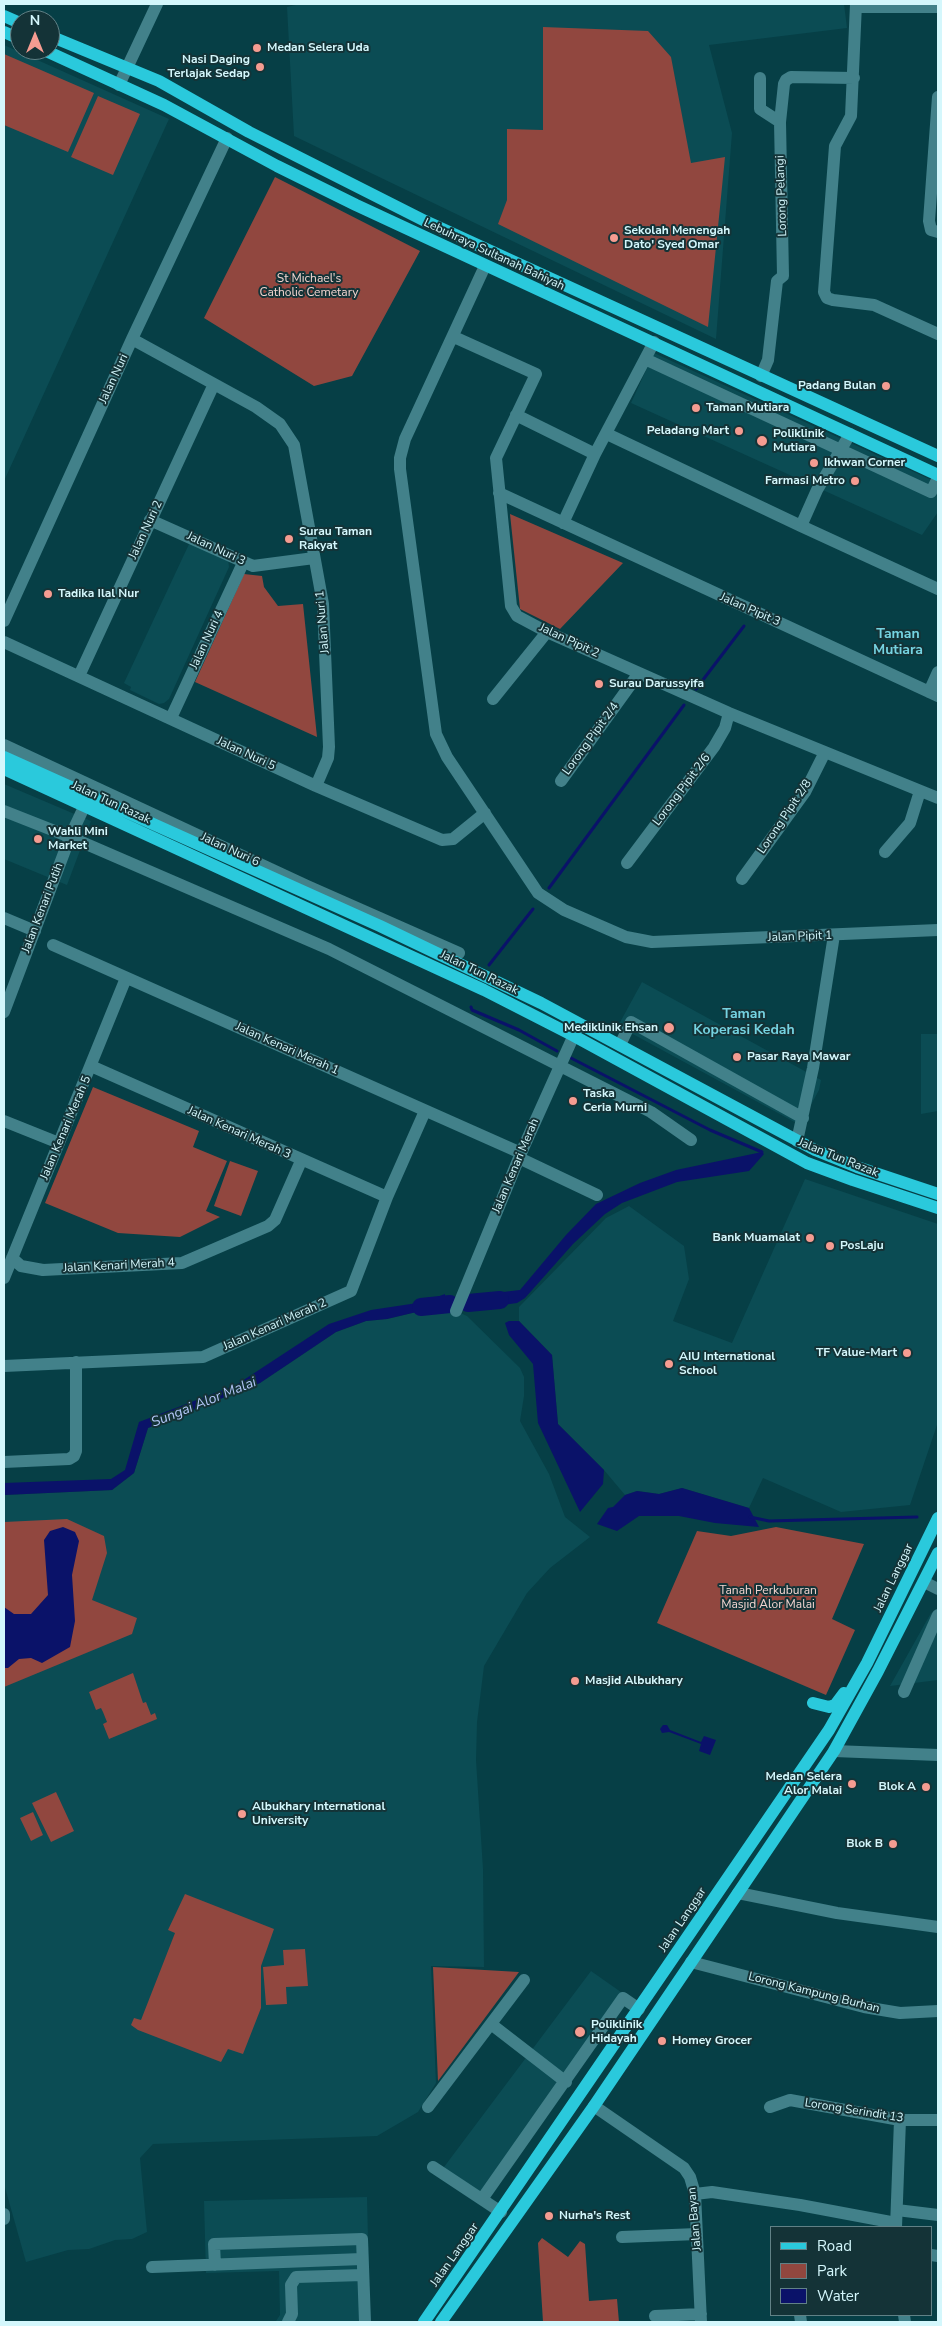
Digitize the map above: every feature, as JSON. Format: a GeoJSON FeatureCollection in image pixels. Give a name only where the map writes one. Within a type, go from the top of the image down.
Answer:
{"type":"FeatureCollection","features":[{"type":"Feature","properties":{"kind":"main road","name":"Lebuhraya Sultanah Bahiyah"},"geometry":{"type":"LineString","coordinates":[[60,40],[159,81],[266,141],[416,218],[938,456]]}},
{"type":"Feature","properties":{"kind":"main road","name":"Lebuhraya Sultanah Bahiyah"},"geometry":{"type":"LineString","coordinates":[[60,57],[227,138],[286,171],[485,266],[654,342],[938,476]]}},
{"type":"Feature","properties":{"kind":"main road","name":"Jalan Tun Razak"},"geometry":{"type":"LineString","coordinates":[[4,757],[443,952],[580,1023],[797,1141],[858,1167],[938,1194]]}},
{"type":"Feature","properties":{"kind":"main road","name":"Jalan Tun Razak"},"geometry":{"type":"LineString","coordinates":[[4,769],[381,941],[574,1036],[807,1163],[938,1208]]}},
{"type":"Feature","properties":{"kind":"main road","name":"Jalan Langgar"},"geometry":{"type":"LineString","coordinates":[[424,2322],[829,1730],[867,1663],[938,1518]]}},
{"type":"Feature","properties":{"kind":"main road"},"geometry":{"type":"LineString","coordinates":[[441,2322],[594,2106],[834,1751],[938,1553]]}},
{"type":"Feature","properties":{"kind":"main road"},"geometry":{"type":"LineString","coordinates":[[813,1703],[823,1707],[835,1705],[867,1663]]}},
{"type":"Feature","properties":{"kind":"street"},"geometry":{"type":"LineString","coordinates":[[119,85],[157,4]]}},
{"type":"Feature","properties":{"kind":"street"},"geometry":{"type":"LineString","coordinates":[[938,8],[856,6],[851,116],[835,146],[824,292],[827,298],[874,306],[938,334]]}},
{"type":"Feature","properties":{"kind":"street","name":"Lorong Pelangi"},"geometry":{"type":"LineString","coordinates":[[761,376],[768,360],[776,281],[783,276],[780,122],[786,80],[791,77],[854,78]]}},
{"type":"Feature","properties":{"kind":"street"},"geometry":{"type":"LineString","coordinates":[[760,78],[760,109],[780,122]]}},
{"type":"Feature","properties":{"kind":"street"},"geometry":{"type":"LineString","coordinates":[[938,97],[928,221],[932,230],[938,232]]}},
{"type":"Feature","properties":{"kind":"street","name":"Jalan Nuri"},"geometry":{"type":"LineString","coordinates":[[4,621],[132,339],[227,138]]}},
{"type":"Feature","properties":{"kind":"street","name":"Jalan Pipit 1"},"geometry":{"type":"LineString","coordinates":[[485,266],[454,337],[405,439],[400,458],[400,469],[436,734],[447,757],[538,893],[564,910],[626,937],[638,940],[662,942],[938,930]]}},
{"type":"Feature","properties":{"kind":"street","name":"Jalan Pipit 2"},"geometry":{"type":"LineString","coordinates":[[454,337],[536,374],[496,458],[511,606],[518,616],[547,632],[729,713],[938,798]]}},
{"type":"Feature","properties":{"kind":"street","name":"Jalan Nuri 1"},"geometry":{"type":"LineString","coordinates":[[132,339],[256,407],[280,424],[289,434],[298,457],[314,558],[324,604],[329,747],[328,758],[316,786]]}},
{"type":"Feature","properties":{"kind":"street"},"geometry":{"type":"LineString","coordinates":[[563,522],[595,454],[654,342]]}},
{"type":"Feature","properties":{"kind":"street"},"geometry":{"type":"LineString","coordinates":[[645,359],[932,492],[938,476]]}},
{"type":"Feature","properties":{"kind":"street","name":"Jalan Nuri 2"},"geometry":{"type":"LineString","coordinates":[[79,676],[214,384]]}},
{"type":"Feature","properties":{"kind":"street"},"geometry":{"type":"LineString","coordinates":[[516,415],[595,454]]}},
{"type":"Feature","properties":{"kind":"street"},"geometry":{"type":"LineString","coordinates":[[607,434],[938,589]]}},
{"type":"Feature","properties":{"kind":"street"},"geometry":{"type":"LineString","coordinates":[[801,526],[817,490],[850,434]]}},
{"type":"Feature","properties":{"kind":"street","name":"Jalan Pipit 3"},"geometry":{"type":"LineString","coordinates":[[499,493],[934,694]]}},
{"type":"Feature","properties":{"kind":"street","name":"Jalan Nuri 3"},"geometry":{"type":"LineString","coordinates":[[150,520],[243,563],[262,566],[314,558]]}},
{"type":"Feature","properties":{"kind":"street","name":"Jalan Nuri 4"},"geometry":{"type":"LineString","coordinates":[[171,718],[243,563]]}},
{"type":"Feature","properties":{"kind":"street"},"geometry":{"type":"LineString","coordinates":[[493,700],[547,632]]}},
{"type":"Feature","properties":{"kind":"street","name":"Jalan Nuri 5"},"geometry":{"type":"LineString","coordinates":[[4,642],[316,786],[442,840],[454,839],[485,813]]}},
{"type":"Feature","properties":{"kind":"street"},"geometry":{"type":"LineString","coordinates":[[934,694],[938,672]]}},
{"type":"Feature","properties":{"kind":"street","name":"Lorong Pipit 2/4"},"geometry":{"type":"LineString","coordinates":[[561,781],[638,673]]}},
{"type":"Feature","properties":{"kind":"street","name":"Lorong Pipit 2/6"},"geometry":{"type":"LineString","coordinates":[[627,863],[714,747],[725,728],[729,713]]}},
{"type":"Feature","properties":{"kind":"street","name":"Jalan Nuri 6"},"geometry":{"type":"LineString","coordinates":[[4,745],[307,886],[443,952],[459,952]]}},
{"type":"Feature","properties":{"kind":"street","name":"Lorong Pipit 2/8"},"geometry":{"type":"LineString","coordinates":[[742,879],[805,792],[825,752]]}},
{"type":"Feature","properties":{"kind":"street"},"geometry":{"type":"LineString","coordinates":[[885,852],[910,823],[920,791]]}},
{"type":"Feature","properties":{"kind":"street","name":"Jalan Kenari Putih"},"geometry":{"type":"LineString","coordinates":[[4,1012],[70,836],[85,805]]}},
{"type":"Feature","properties":{"kind":"street"},"geometry":{"type":"LineString","coordinates":[[4,811],[70,836],[329,949],[651,1112],[691,1140]]}},
{"type":"Feature","properties":{"kind":"street"},"geometry":{"type":"LineString","coordinates":[[4,918],[35,931]]}},
{"type":"Feature","properties":{"kind":"street"},"geometry":{"type":"LineString","coordinates":[[797,1141],[803,1118],[834,935]]}},
{"type":"Feature","properties":{"kind":"street","name":"Jalan Kenari Merah 1"},"geometry":{"type":"LineString","coordinates":[[53,945],[425,1110],[597,1195]]}},
{"type":"Feature","properties":{"kind":"street","name":"Jalan Kenari Merah 5"},"geometry":{"type":"LineString","coordinates":[[4,1278],[92,1066],[126,978]]}},
{"type":"Feature","properties":{"kind":"street"},"geometry":{"type":"LineString","coordinates":[[620,1045],[631,1022],[803,1118]]}},
{"type":"Feature","properties":{"kind":"street","name":"Jalan Kenari Merah"},"geometry":{"type":"LineString","coordinates":[[456,1311],[520,1156],[580,1023]]}},
{"type":"Feature","properties":{"kind":"street","name":"Jalan Kenari Merah 3"},"geometry":{"type":"LineString","coordinates":[[92,1066],[302,1161],[387,1197]]}},
{"type":"Feature","properties":{"kind":"street","name":"Jalan Kenari Merah 2"},"geometry":{"type":"LineString","coordinates":[[4,1366],[203,1357],[351,1291],[387,1197],[425,1110]]}},
{"type":"Feature","properties":{"kind":"street"},"geometry":{"type":"LineString","coordinates":[[4,1121],[59,1143]]}},
{"type":"Feature","properties":{"kind":"street","name":"Jalan Kenari Merah 4"},"geometry":{"type":"LineString","coordinates":[[12,1258],[21,1266],[43,1270],[182,1263],[268,1226],[275,1220],[302,1161]]}},
{"type":"Feature","properties":{"kind":"street"},"geometry":{"type":"LineString","coordinates":[[4,1462],[69,1459],[74,1456],[76,1451],[76,1362]]}},
{"type":"Feature","properties":{"kind":"street"},"geometry":{"type":"LineString","coordinates":[[924,1582],[938,1589]]}},
{"type":"Feature","properties":{"kind":"street"},"geometry":{"type":"LineString","coordinates":[[904,1692],[938,1616]]}},
{"type":"Feature","properties":{"kind":"street"},"geometry":{"type":"LineString","coordinates":[[834,1751],[938,1755]]}},
{"type":"Feature","properties":{"kind":"street"},"geometry":{"type":"LineString","coordinates":[[738,1893],[838,1913],[938,1927]]}},
{"type":"Feature","properties":{"kind":"street","name":"Lorong Kampung Burhan"},"geometry":{"type":"LineString","coordinates":[[691,1962],[864,2007],[900,2013],[938,2011]]}},
{"type":"Feature","properties":{"kind":"street"},"geometry":{"type":"LineString","coordinates":[[428,2107],[524,1980]]}},
{"type":"Feature","properties":{"kind":"street"},"geometry":{"type":"LineString","coordinates":[[482,2199],[566,2082],[623,1998],[639,2009]]}},
{"type":"Feature","properties":{"kind":"street"},"geometry":{"type":"LineString","coordinates":[[490,2024],[566,2082]]}},
{"type":"Feature","properties":{"kind":"street","name":"Lorong Serindit 13"},"geometry":{"type":"LineString","coordinates":[[770,2107],[790,2100],[900,2120],[938,2120]]}},
{"type":"Feature","properties":{"kind":"street","name":"Jalan Bayan"},"geometry":{"type":"LineString","coordinates":[[594,2106],[684,2168],[690,2177],[694,2194],[701,2318]]}},
{"type":"Feature","properties":{"kind":"street"},"geometry":{"type":"LineString","coordinates":[[694,2194],[722,2193],[896,2225],[900,2120]]}},
{"type":"Feature","properties":{"kind":"street"},"geometry":{"type":"LineString","coordinates":[[433,2167],[501,2212]]}},
{"type":"Feature","properties":{"kind":"street"},"geometry":{"type":"LineString","coordinates":[[897,2210],[938,2215]]}},
{"type":"Feature","properties":{"kind":"street"},"geometry":{"type":"LineString","coordinates":[[4,2214],[4,2219]]}},
{"type":"Feature","properties":{"kind":"street"},"geometry":{"type":"LineString","coordinates":[[622,2237],[697,2234]]}},
{"type":"Feature","properties":{"kind":"street"},"geometry":{"type":"LineString","coordinates":[[215,2265],[214,2244],[362,2239],[365,2322]]}},
{"type":"Feature","properties":{"kind":"street"},"geometry":{"type":"LineString","coordinates":[[152,2267],[362,2259]]}},
{"type":"Feature","properties":{"kind":"street"},"geometry":{"type":"LineString","coordinates":[[288,2322],[292,2314],[291,2285],[296,2278],[363,2275]]}},
{"type":"Feature","properties":{"kind":"street"},"geometry":{"type":"LineString","coordinates":[[655,2316],[701,2318]]}},
{"type":"Feature","properties":{"kind":"shaded area","name":"Sekolah Menengah Dato' Syed Omar"},"geometry":{"type":"Polygon","coordinates":[[[300,4],[844,4],[847,28],[709,45],[732,133],[716,339],[294,136],[287,7],[300,4]]]}},
{"type":"Feature","properties":{"kind":"shaded area"},"geometry":{"type":"Polygon","coordinates":[[[4,45],[10,48],[10,60],[37,60],[169,119],[4,481],[4,45]]]}},
{"type":"Feature","properties":{"kind":"shaded area"},"geometry":{"type":"Polygon","coordinates":[[[654,353],[938,483],[938,512],[922,535],[631,403],[654,353]]]}},
{"type":"Feature","properties":{"kind":"shaded area"},"geometry":{"type":"Polygon","coordinates":[[[190,542],[228,559],[229,567],[169,699],[159,704],[130,690],[131,687],[124,683],[190,542]]]}},
{"type":"Feature","properties":{"kind":"shaded area"},"geometry":{"type":"Polygon","coordinates":[[[4,784],[91,821],[67,885],[4,859],[4,784]]]}},
{"type":"Feature","properties":{"kind":"shaded area","name":"Taman Koperasi Kedah"},"geometry":{"type":"Polygon","coordinates":[[[642,982],[821,1080],[819,1090],[800,1125],[618,1026],[642,982]]]}},
{"type":"Feature","properties":{"kind":"shaded area"},"geometry":{"type":"Polygon","coordinates":[[[921,1034],[938,1034],[938,1111],[921,1114],[921,1034]]]}},
{"type":"Feature","properties":{"kind":"shaded area"},"geometry":{"type":"Polygon","coordinates":[[[805,1179],[938,1224],[938,1422],[910,1505],[841,1512],[763,1478],[749,1508],[682,1488],[659,1494],[637,1491],[625,1495],[604,1470],[558,1424],[552,1355],[519,1321],[519,1307],[606,1218],[629,1206],[684,1246],[689,1279],[673,1321],[732,1343],[805,1179]]]}},
{"type":"Feature","properties":{"kind":"shaded area","name":"Albukhary International University"},"geometry":{"type":"Polygon","coordinates":[[[429,1309],[456,1311],[467,1316],[520,1368],[524,1377],[524,1396],[520,1421],[549,1474],[565,1517],[590,1537],[550,1568],[527,1593],[484,1666],[477,1722],[476,1760],[483,1869],[484,1967],[431,1966],[436,2083],[418,2112],[377,2136],[153,2144],[140,2158],[147,2232],[132,2239],[115,2240],[89,2249],[68,2250],[26,2262],[4,2184],[4,1495],[112,1490],[134,1473],[148,1428],[260,1383],[336,1332],[366,1321],[387,1319],[429,1309]]]}},
{"type":"Feature","properties":{"kind":"shaded area"},"geometry":{"type":"Polygon","coordinates":[[[938,1612],[938,1680],[890,1686],[931,1613],[938,1612]]]}},
{"type":"Feature","properties":{"kind":"shaded area"},"geometry":{"type":"Polygon","coordinates":[[[591,1971],[628,1997],[480,2204],[438,2175],[591,1971]]]}},
{"type":"Feature","properties":{"kind":"shaded area"},"geometry":{"type":"Polygon","coordinates":[[[367,2197],[370,2322],[276,2321],[280,2315],[279,2271],[206,2273],[204,2201],[367,2197]]]}},
{"type":"Feature","properties":{"kind":"green space"},"geometry":{"type":"Polygon","coordinates":[[[543,27],[648,31],[671,57],[691,163],[725,157],[708,327],[498,224],[507,200],[507,129],[543,130],[543,27]]]}},
{"type":"Feature","properties":{"kind":"green space"},"geometry":{"type":"Polygon","coordinates":[[[4,54],[10,57],[10,60],[18,60],[94,93],[68,152],[4,125],[4,54]]]}},
{"type":"Feature","properties":{"kind":"green space"},"geometry":{"type":"Polygon","coordinates":[[[98,96],[140,114],[113,175],[71,157],[98,96]]]}},
{"type":"Feature","properties":{"kind":"green space","name":"St Michael's Catholic Cemetary"},"geometry":{"type":"Polygon","coordinates":[[[275,177],[420,251],[352,376],[314,386],[204,318],[275,177]]]}},
{"type":"Feature","properties":{"kind":"green space"},"geometry":{"type":"Polygon","coordinates":[[[510,514],[623,563],[560,629],[520,609],[510,514]]]}},
{"type":"Feature","properties":{"kind":"green space"},"geometry":{"type":"Polygon","coordinates":[[[244,574],[262,576],[264,587],[278,606],[303,604],[317,737],[195,682],[244,574]]]}},
{"type":"Feature","properties":{"kind":"green space"},"geometry":{"type":"Polygon","coordinates":[[[93,1087],[199,1131],[193,1147],[227,1161],[206,1211],[220,1217],[180,1237],[118,1233],[45,1203],[93,1087]]]}},
{"type":"Feature","properties":{"kind":"green space"},"geometry":{"type":"Polygon","coordinates":[[[230,1161],[258,1171],[241,1216],[214,1206],[230,1161]]]}},
{"type":"Feature","properties":{"kind":"green space"},"geometry":{"type":"Polygon","coordinates":[[[67,1519],[104,1536],[107,1553],[92,1600],[137,1618],[132,1634],[4,1687],[4,1522],[67,1519]]]}},
{"type":"Feature","properties":{"kind":"green space","name":"Tanah Perkuburan Masjid Alor Malai"},"geometry":{"type":"Polygon","coordinates":[[[776,1527],[864,1544],[832,1619],[855,1630],[826,1695],[657,1623],[697,1531],[731,1536],[776,1527]]]}},
{"type":"Feature","properties":{"kind":"green space"},"geometry":{"type":"Polygon","coordinates":[[[133,1673],[143,1703],[146,1702],[151,1715],[155,1713],[157,1719],[109,1739],[103,1724],[107,1722],[103,1712],[101,1708],[96,1710],[89,1692],[133,1673]]]}},
{"type":"Feature","properties":{"kind":"green space"},"geometry":{"type":"Polygon","coordinates":[[[56,1792],[74,1831],[51,1842],[32,1803],[56,1792]]]}},
{"type":"Feature","properties":{"kind":"green space"},"geometry":{"type":"Polygon","coordinates":[[[33,1812],[43,1835],[31,1841],[20,1818],[33,1812]]]}},
{"type":"Feature","properties":{"kind":"green space"},"geometry":{"type":"Polygon","coordinates":[[[185,1894],[274,1929],[261,1966],[261,2008],[243,2054],[228,2049],[221,2062],[138,2030],[131,2025],[134,2018],[141,2020],[175,1933],[168,1930],[185,1894]]]}},
{"type":"Feature","properties":{"kind":"green space"},"geometry":{"type":"Polygon","coordinates":[[[305,1949],[308,1986],[286,1987],[287,2004],[266,2005],[263,1967],[284,1965],[283,1950],[305,1949]]]}},
{"type":"Feature","properties":{"kind":"green space"},"geometry":{"type":"Polygon","coordinates":[[[433,1967],[519,1972],[438,2081],[433,1967]]]}},
{"type":"Feature","properties":{"kind":"green space"},"geometry":{"type":"Polygon","coordinates":[[[542,2238],[568,2257],[580,2241],[585,2244],[589,2301],[617,2299],[619,2322],[543,2322],[538,2243],[542,2238]]]}},
{"type":"Feature","properties":{"kind":"water"},"geometry":{"type":"Polygon","coordinates":[[[762,1152],[764,1154],[749,1171],[677,1182],[622,1203],[605,1214],[573,1244],[525,1298],[517,1303],[475,1309],[477,1295],[520,1290],[566,1235],[596,1204],[640,1183],[676,1170],[762,1152]]]}},
{"type":"Feature","properties":{"kind":"water"},"geometry":{"type":"Polygon","coordinates":[[[445,1294],[445,1308],[429,1309],[387,1319],[366,1321],[336,1332],[260,1383],[148,1428],[134,1473],[112,1490],[4,1495],[4,1483],[111,1479],[125,1470],[139,1422],[236,1385],[329,1324],[371,1310],[424,1302],[445,1294]]]}},
{"type":"Feature","properties":{"kind":"water"},"geometry":{"type":"Polygon","coordinates":[[[519,1321],[552,1355],[558,1424],[604,1470],[603,1484],[580,1512],[538,1423],[533,1364],[509,1335],[505,1323],[519,1321]]]}},
{"type":"Feature","properties":{"kind":"water"},"geometry":{"type":"Polygon","coordinates":[[[682,1488],[749,1508],[759,1527],[715,1523],[679,1516],[639,1516],[617,1531],[597,1524],[608,1508],[613,1507],[625,1495],[637,1491],[659,1494],[682,1488]]]}},
{"type":"Feature","properties":{"kind":"water"},"geometry":{"type":"Polygon","coordinates":[[[63,1527],[75,1532],[79,1541],[72,1575],[75,1621],[70,1647],[42,1663],[31,1658],[19,1659],[8,1668],[4,1668],[4,1607],[14,1614],[31,1614],[48,1595],[44,1540],[50,1531],[63,1527]]]}},
{"type":"Feature","properties":{"kind":"water"},"geometry":{"type":"Polygon","coordinates":[[[663,1725],[667,1725],[670,1730],[701,1742],[704,1736],[716,1740],[710,1755],[699,1751],[701,1744],[669,1732],[662,1733],[660,1729],[663,1725]]]}},
{"type":"Feature","properties":{"kind":"waterway"},"geometry":{"type":"LineString","coordinates":[[696,689],[744,626]]}},
{"type":"Feature","properties":{"kind":"waterway"},"geometry":{"type":"LineString","coordinates":[[549,888],[684,705]]}},
{"type":"Feature","properties":{"kind":"waterway"},"geometry":{"type":"LineString","coordinates":[[489,965],[533,909]]}},
{"type":"Feature","properties":{"kind":"waterway"},"geometry":{"type":"LineString","coordinates":[[471,1007],[472,1010],[519,1030],[557,1051]]}},
{"type":"Feature","properties":{"kind":"waterway"},"geometry":{"type":"LineString","coordinates":[[571,1058],[710,1130],[762,1152]]}},
{"type":"Feature","properties":{"kind":"waterway","name":"Sungai Alor Malai"},"geometry":{"type":"LineString","coordinates":[[468,1303],[500,1300]]}},
{"type":"Feature","properties":{"kind":"waterway","name":"Sungai Alor Malai"},"geometry":{"type":"LineString","coordinates":[[421,1307],[450,1304]]}},
{"type":"Feature","properties":{"kind":"waterway"},"geometry":{"type":"LineString","coordinates":[[750,1517],[769,1521],[917,1517]]}},
{"type":"Feature","properties":{"kind":"place","name":"Medan Selera Uda"},"geometry":{"type":"Point","coordinates":[257,48]}},
{"type":"Feature","properties":{"kind":"place","name":"Nasi Daging Terlajak Sedap"},"geometry":{"type":"Point","coordinates":[260,67]}},
{"type":"Feature","properties":{"kind":"place","name":"Sekolah Menengah Dato' Syed Omar"},"geometry":{"type":"Point","coordinates":[614,238]}},
{"type":"Feature","properties":{"kind":"place","name":"Padang Bulan"},"geometry":{"type":"Point","coordinates":[886,386]}},
{"type":"Feature","properties":{"kind":"place","name":"Taman Mutiara"},"geometry":{"type":"Point","coordinates":[696,408]}},
{"type":"Feature","properties":{"kind":"place","name":"Peladang Mart"},"geometry":{"type":"Point","coordinates":[739,431]}},
{"type":"Feature","properties":{"kind":"place","name":"Poliklinik Mutiara"},"geometry":{"type":"Point","coordinates":[762,441]}},
{"type":"Feature","properties":{"kind":"place","name":"Ikhwan Corner"},"geometry":{"type":"Point","coordinates":[814,463]}},
{"type":"Feature","properties":{"kind":"place","name":"Farmasi Metro"},"geometry":{"type":"Point","coordinates":[855,481]}},
{"type":"Feature","properties":{"kind":"place","name":"Surau Taman Rakyat"},"geometry":{"type":"Point","coordinates":[289,539]}},
{"type":"Feature","properties":{"kind":"place","name":"Tadika Ilal Nur"},"geometry":{"type":"Point","coordinates":[48,594]}},
{"type":"Feature","properties":{"kind":"place","name":"Surau Darussyifa"},"geometry":{"type":"Point","coordinates":[599,684]}},
{"type":"Feature","properties":{"kind":"place","name":"Wahli Mini Market"},"geometry":{"type":"Point","coordinates":[38,839]}},
{"type":"Feature","properties":{"kind":"place","name":"Mediklinik Ehsan"},"geometry":{"type":"Point","coordinates":[669,1028]}},
{"type":"Feature","properties":{"kind":"place","name":"Pasar Raya Mawar"},"geometry":{"type":"Point","coordinates":[737,1057]}},
{"type":"Feature","properties":{"kind":"place","name":"Taska Ceria Murni"},"geometry":{"type":"Point","coordinates":[573,1101]}},
{"type":"Feature","properties":{"kind":"place","name":"Bank Muamalat"},"geometry":{"type":"Point","coordinates":[810,1238]}},
{"type":"Feature","properties":{"kind":"place","name":"PosLaju"},"geometry":{"type":"Point","coordinates":[830,1246]}},
{"type":"Feature","properties":{"kind":"place","name":"TF Value-Mart"},"geometry":{"type":"Point","coordinates":[907,1353]}},
{"type":"Feature","properties":{"kind":"place","name":"AIU International School"},"geometry":{"type":"Point","coordinates":[669,1364]}},
{"type":"Feature","properties":{"kind":"place","name":"Masjid Albukhary"},"geometry":{"type":"Point","coordinates":[575,1681]}},
{"type":"Feature","properties":{"kind":"place","name":"Medan Selera Alor Malai"},"geometry":{"type":"Point","coordinates":[852,1784]}},
{"type":"Feature","properties":{"kind":"place","name":"Blok A"},"geometry":{"type":"Point","coordinates":[926,1787]}},
{"type":"Feature","properties":{"kind":"place","name":"Albukhary International University"},"geometry":{"type":"Point","coordinates":[242,1814]}},
{"type":"Feature","properties":{"kind":"place","name":"Blok B"},"geometry":{"type":"Point","coordinates":[893,1844]}},
{"type":"Feature","properties":{"kind":"place","name":"Poliklinik Hidayah"},"geometry":{"type":"Point","coordinates":[580,2032]}},
{"type":"Feature","properties":{"kind":"place","name":"Homey Grocer"},"geometry":{"type":"Point","coordinates":[662,2041]}},
{"type":"Feature","properties":{"kind":"place","name":"Nurha's Rest"},"geometry":{"type":"Point","coordinates":[549,2216]}},
{"type":"Feature","properties":{"kind":"district","name":"Taman Mutiara"},"geometry":{"type":"Point","coordinates":[898,644]}},
{"type":"Feature","properties":{"kind":"district","name":"Taman Koperasi Kedah"},"geometry":{"type":"Point","coordinates":[744,1024]}}]}
